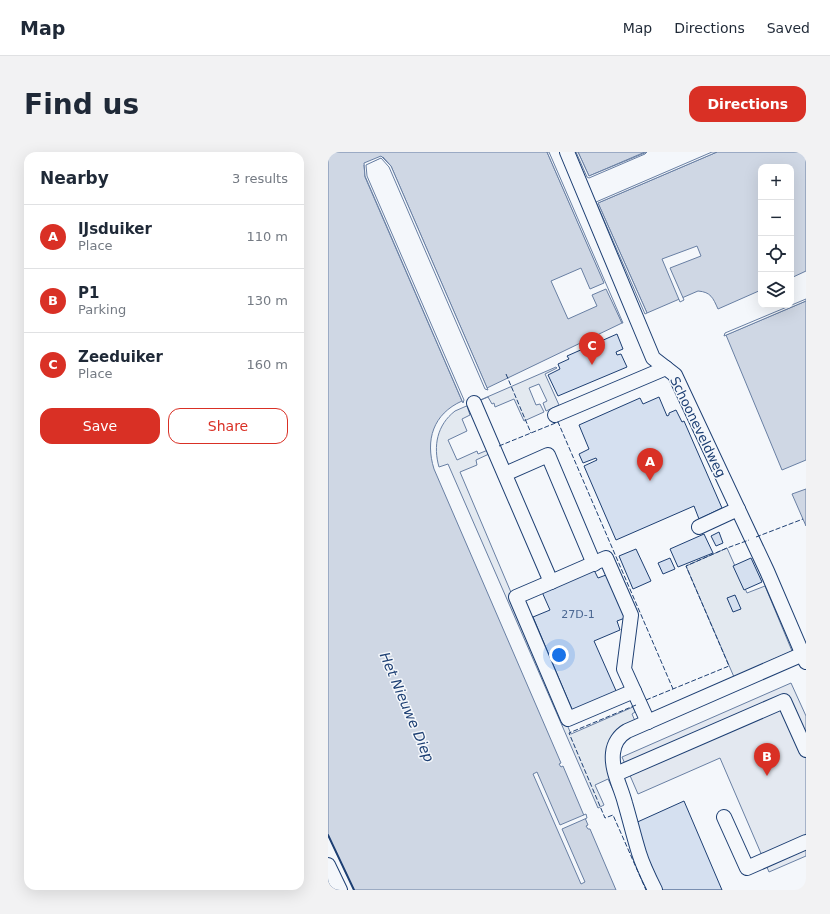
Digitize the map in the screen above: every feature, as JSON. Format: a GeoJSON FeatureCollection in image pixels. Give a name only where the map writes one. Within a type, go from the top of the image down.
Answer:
{"type":"FeatureCollection","features":[{"type":"Feature","properties":{"kind":"street","name":"Schooneveldweg"},"geometry":{"type":"LineString","coordinates":[[567,152],[653,358],[675,375],[767,571],[804,658]]}},
{"type":"Feature","properties":{"kind":"street"},"geometry":{"type":"LineString","coordinates":[[555,415],[666,368]]}},
{"type":"Feature","properties":{"kind":"street"},"geometry":{"type":"LineString","coordinates":[[474,403],[551,582]]}},
{"type":"Feature","properties":{"kind":"street"},"geometry":{"type":"LineString","coordinates":[[505,474],[548,456],[594,564]]}},
{"type":"Feature","properties":{"kind":"street"},"geometry":{"type":"LineString","coordinates":[[699,527],[738,509]]}},
{"type":"Feature","properties":{"kind":"street"},"geometry":{"type":"LineString","coordinates":[[634,691],[568,719],[516,597],[606,558],[631,614],[624,669],[634,691],[648,722]]}},
{"type":"Feature","properties":{"kind":"street"},"geometry":{"type":"LineString","coordinates":[[655,890],[639,855],[616,774],[613,753],[616,742],[627,731],[804,658]]}},
{"type":"Feature","properties":{"kind":"street"},"geometry":{"type":"LineString","coordinates":[[616,774],[784,701],[806,750]]}},
{"type":"Feature","properties":{"kind":"street"},"geometry":{"type":"LineString","coordinates":[[724,817],[747,868],[806,842]]}},
{"type":"Feature","properties":{"kind":"street"},"geometry":{"type":"LineString","coordinates":[[328,865],[340,890]]}},
{"type":"Feature","properties":{"kind":"shaded area"},"geometry":{"type":"Polygon","coordinates":[[[556,367],[557,368],[545,374],[559,405],[546,411],[543,403],[547,401],[539,384],[529,388],[536,405],[540,404],[544,412],[524,421],[514,399],[495,407],[494,403],[492,404],[488,397],[467,406],[470,415],[462,419],[467,431],[448,440],[457,460],[477,451],[478,454],[488,450],[489,454],[476,460],[477,465],[460,472],[571,734],[633,707],[635,712],[632,714],[635,721],[622,727],[614,792],[608,779],[595,785],[604,805],[598,808],[448,464],[439,467],[436,451],[440,429],[455,411],[556,367]]]}},
{"type":"Feature","properties":{"kind":"shaded area"},"geometry":{"type":"Polygon","coordinates":[[[727,548],[747,593],[765,586],[792,651],[734,677],[686,566],[727,548]]]}},
{"type":"Feature","properties":{"kind":"shaded area"},"geometry":{"type":"Polygon","coordinates":[[[791,683],[806,716],[806,856],[769,872],[720,758],[638,794],[622,757],[791,683]]]}},
{"type":"Feature","properties":{"kind":"water","name":"Het Nieuwe Diep"},"geometry":{"type":"Polygon","coordinates":[[[328,152],[547,152],[622,323],[487,388],[391,166],[383,157],[364,165],[365,177],[462,401],[452,406],[444,413],[434,429],[430,448],[434,469],[561,763],[559,764],[561,767],[563,766],[588,825],[586,826],[590,829],[616,890],[354,890],[328,835],[328,152]]]}},
{"type":"Feature","properties":{"kind":"water"},"geometry":{"type":"Polygon","coordinates":[[[578,152],[645,152],[589,176],[578,152]]]}},
{"type":"Feature","properties":{"kind":"water"},"geometry":{"type":"Polygon","coordinates":[[[717,152],[806,152],[806,271],[794,277],[794,164],[758,164],[758,291],[718,309],[709,294],[698,291],[647,313],[598,203],[717,152]]]}},
{"type":"Feature","properties":{"kind":"water"},"geometry":{"type":"Polygon","coordinates":[[[806,301],[806,460],[782,470],[726,335],[790,308],[794,308],[794,306],[806,301]]]}},
{"type":"Feature","properties":{"kind":"water"},"geometry":{"type":"Polygon","coordinates":[[[806,489],[806,526],[792,494],[806,489]]]}},
{"type":"Feature","properties":{"kind":"pier"},"geometry":{"type":"Polygon","coordinates":[[[547,152],[549,152],[623,323],[606,289],[592,295],[597,306],[568,319],[551,281],[581,268],[590,289],[604,283],[547,152]]]}},
{"type":"Feature","properties":{"kind":"pier"},"geometry":{"type":"Polygon","coordinates":[[[576,152],[578,152],[589,176],[647,152],[589,178],[587,177],[576,152]]]}},
{"type":"Feature","properties":{"kind":"pier"},"geometry":{"type":"Polygon","coordinates":[[[712,152],[717,152],[598,203],[647,313],[645,314],[596,202],[712,152]]]}},
{"type":"Feature","properties":{"kind":"pier"},"geometry":{"type":"Polygon","coordinates":[[[381,156],[391,166],[488,390],[485,389],[389,167],[381,158],[366,165],[367,176],[464,400],[463,403],[365,176],[364,163],[381,156]]]}},
{"type":"Feature","properties":{"kind":"pier"},"geometry":{"type":"Polygon","coordinates":[[[697,246],[701,256],[670,268],[684,300],[680,302],[662,259],[697,246]]]}},
{"type":"Feature","properties":{"kind":"pier"},"geometry":{"type":"Polygon","coordinates":[[[806,299],[806,301],[794,306],[794,304],[806,299]]]}},
{"type":"Feature","properties":{"kind":"pier"},"geometry":{"type":"Polygon","coordinates":[[[785,308],[790,308],[724,336],[725,333],[785,308]]]}},
{"type":"Feature","properties":{"kind":"pier"},"geometry":{"type":"Polygon","coordinates":[[[537,772],[560,825],[586,814],[587,818],[562,829],[585,882],[581,884],[533,774],[537,772]]]}},
{"type":"Feature","properties":{"kind":"building"},"geometry":{"type":"Polygon","coordinates":[[[617,334],[623,349],[616,352],[617,355],[621,354],[627,367],[558,396],[548,375],[560,369],[558,364],[569,359],[567,356],[617,334]]]}},
{"type":"Feature","properties":{"kind":"building"},"geometry":{"type":"Polygon","coordinates":[[[659,397],[667,416],[669,413],[676,410],[682,422],[684,421],[722,508],[699,519],[694,506],[616,540],[584,466],[597,460],[596,458],[583,463],[579,454],[589,449],[579,425],[640,398],[643,404],[659,397]]]}},
{"type":"Feature","properties":{"kind":"building"},"geometry":{"type":"Polygon","coordinates":[[[719,532],[723,543],[716,546],[711,536],[719,532]]]}},
{"type":"Feature","properties":{"kind":"building"},"geometry":{"type":"Polygon","coordinates":[[[704,534],[713,553],[678,567],[670,549],[704,534]]]}},
{"type":"Feature","properties":{"kind":"building"},"geometry":{"type":"Polygon","coordinates":[[[636,549],[651,581],[633,589],[619,556],[636,549]]]}},
{"type":"Feature","properties":{"kind":"building"},"geometry":{"type":"Polygon","coordinates":[[[670,558],[675,569],[663,574],[658,563],[670,558]]]}},
{"type":"Feature","properties":{"kind":"building"},"geometry":{"type":"Polygon","coordinates":[[[751,558],[762,582],[744,590],[733,566],[751,558]]]}},
{"type":"Feature","properties":{"kind":"building"},"geometry":{"type":"Polygon","coordinates":[[[594,570],[598,578],[606,575],[625,618],[617,621],[620,630],[594,641],[617,693],[573,712],[533,617],[550,610],[542,592],[594,570]]]}},
{"type":"Feature","properties":{"kind":"building"},"geometry":{"type":"Polygon","coordinates":[[[735,595],[741,609],[733,612],[727,598],[735,595]]]}},
{"type":"Feature","properties":{"kind":"building"},"geometry":{"type":"Polygon","coordinates":[[[684,801],[722,890],[662,890],[633,824],[684,801]]]}},
{"type":"Feature","properties":{"kind":"fence"},"geometry":{"type":"LineString","coordinates":[[506,374],[531,433]]}},
{"type":"Feature","properties":{"kind":"fence"},"geometry":{"type":"LineString","coordinates":[[499,446],[558,422],[673,689]]}},
{"type":"Feature","properties":{"kind":"fence"},"geometry":{"type":"LineString","coordinates":[[756,537],[803,519]]}},
{"type":"Feature","properties":{"kind":"fence"},"geometry":{"type":"LineString","coordinates":[[646,700],[729,666],[686,566],[749,540]]}},
{"type":"Feature","properties":{"kind":"fence"},"geometry":{"type":"LineString","coordinates":[[636,705],[569,733],[605,818],[613,815],[646,890]]}},
{"type":"Feature","properties":{"kind":"wall"},"geometry":{"type":"LineString","coordinates":[[328,835],[354,890]]}},
{"type":"Feature","properties":{"kind":"place","name":"Zeeduiker"},"geometry":{"type":"Point","coordinates":[592,365]}},
{"type":"Feature","properties":{"kind":"place","name":"IJsduiker"},"geometry":{"type":"Point","coordinates":[650,481]}},
{"type":"Feature","properties":{"kind":"place","name":"P1"},"geometry":{"type":"Point","coordinates":[767,776]}}]}
